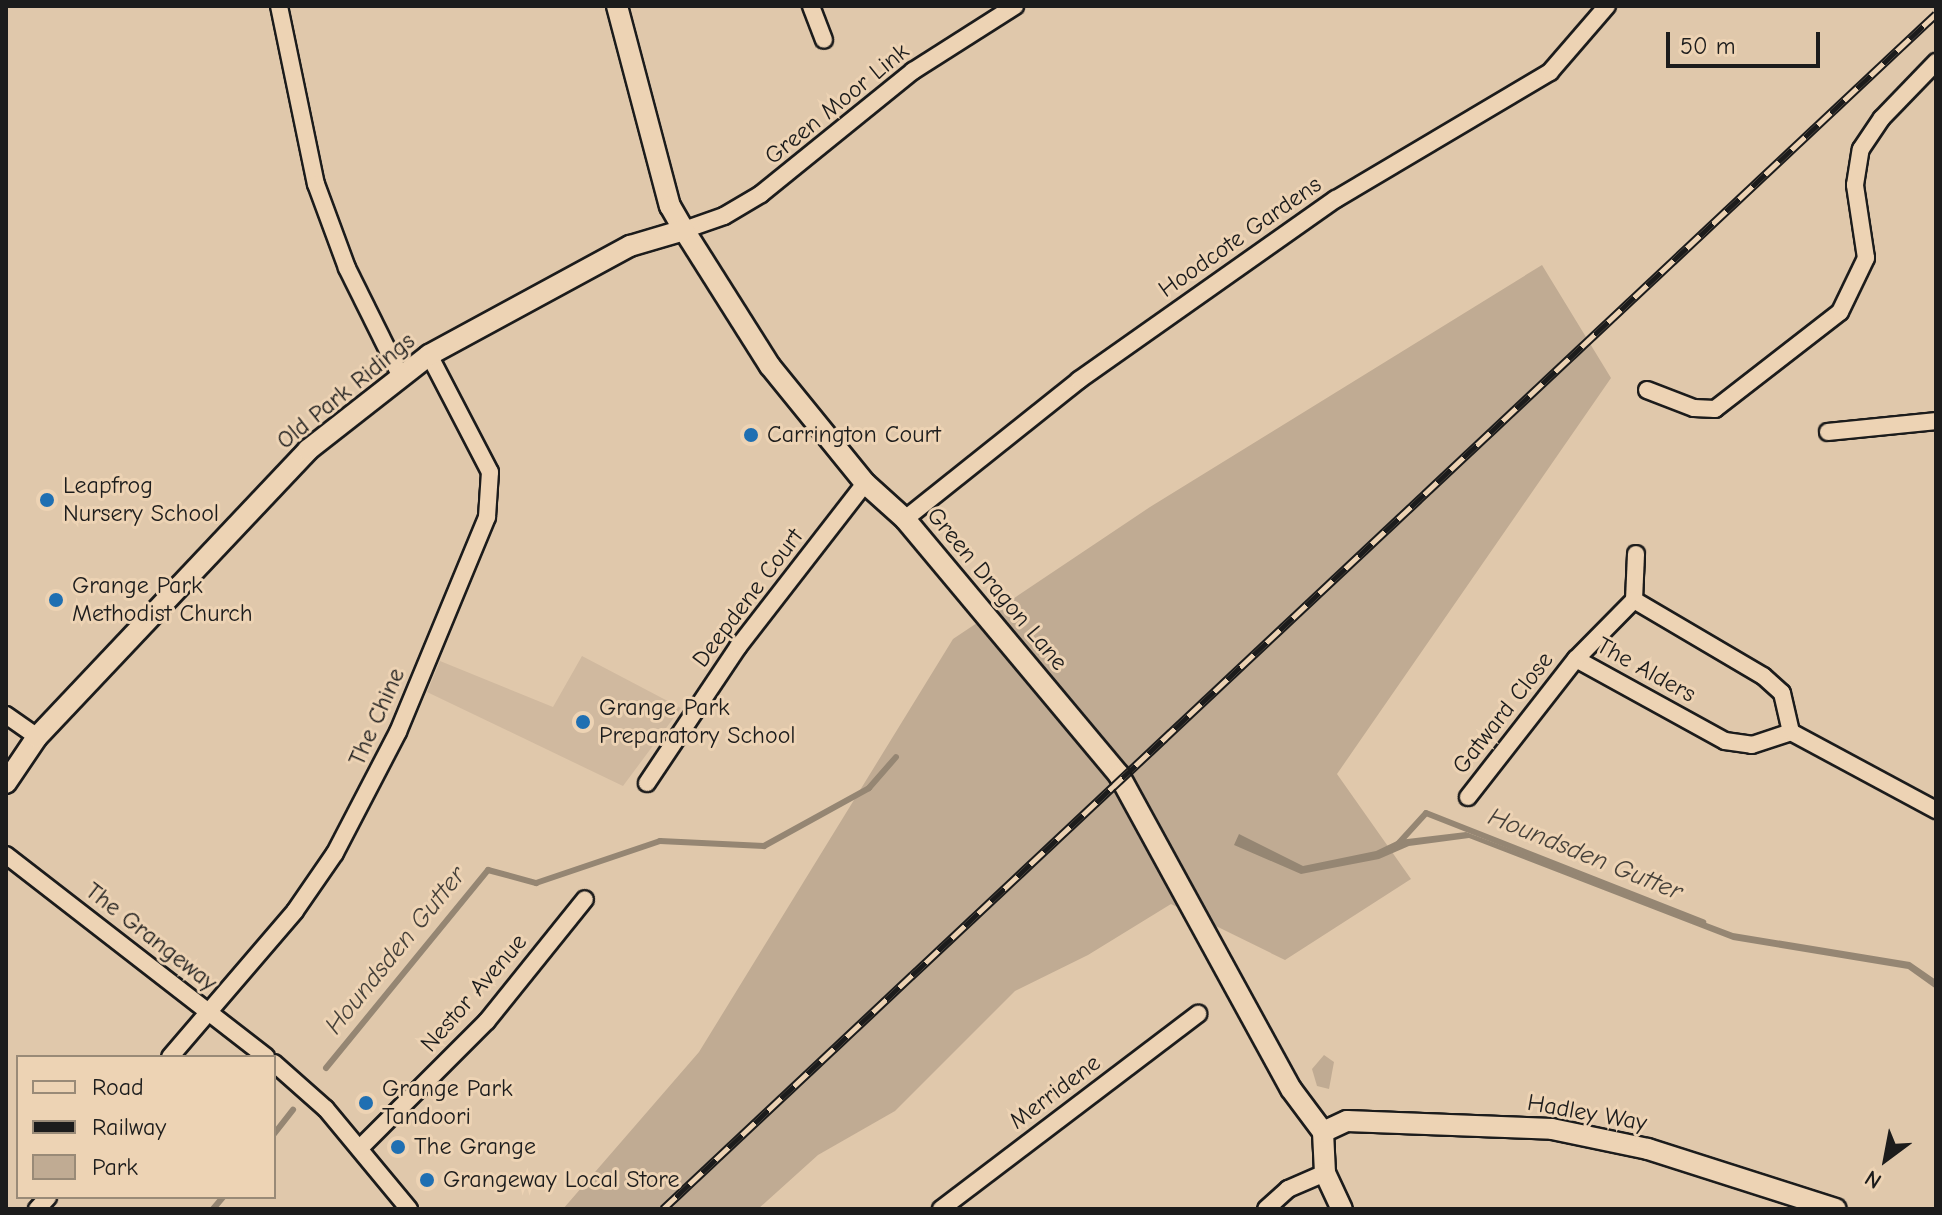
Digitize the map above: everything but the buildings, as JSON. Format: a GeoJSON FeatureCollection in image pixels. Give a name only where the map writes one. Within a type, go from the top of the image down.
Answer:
{"type":"FeatureCollection","features":[{"type":"Feature","properties":{"kind":"street"},"geometry":{"type":"LineString","coordinates":[[279,6],[316,184],[347,268],[401,377]]}},
{"type":"Feature","properties":{"kind":"street","name":"Green Dragon Lane"},"geometry":{"type":"LineString","coordinates":[[617,6],[670,206],[684,230],[770,366],[865,483],[905,519],[1119,775],[1291,1089],[1323,1132]]}},
{"type":"Feature","properties":{"kind":"street"},"geometry":{"type":"LineString","coordinates":[[811,6],[824,40]]}},
{"type":"Feature","properties":{"kind":"street","name":"Green Moor Link"},"geometry":{"type":"LineString","coordinates":[[684,230],[724,216],[761,194],[913,71],[1015,6]]}},
{"type":"Feature","properties":{"kind":"street","name":"Hoodcote Gardens"},"geometry":{"type":"LineString","coordinates":[[905,519],[1079,380],[1336,199],[1550,72],[1607,6]]}},
{"type":"Feature","properties":{"kind":"street"},"geometry":{"type":"LineString","coordinates":[[1647,390],[1694,408],[1715,409],[1840,312],[1866,258],[1855,185],[1861,149],[1882,118],[1936,62]]}},
{"type":"Feature","properties":{"kind":"street","name":"Old Park Ridings"},"geometry":{"type":"LineString","coordinates":[[7,782],[32,745],[308,450],[429,355],[630,246],[684,230]]}},
{"type":"Feature","properties":{"kind":"street","name":"The Chine"},"geometry":{"type":"LineString","coordinates":[[172,1055],[295,911],[369,794],[487,517],[490,472],[429,355]]}},
{"type":"Feature","properties":{"kind":"street"},"geometry":{"type":"LineString","coordinates":[[1828,432],[1936,421]]}},
{"type":"Feature","properties":{"kind":"street","name":"Deepdene Court"},"geometry":{"type":"LineString","coordinates":[[647,783],[738,647],[865,483]]}},
{"type":"Feature","properties":{"kind":"street"},"geometry":{"type":"LineString","coordinates":[[1636,554],[1634,600],[1763,676],[1782,693],[1791,732],[1936,810]]}},
{"type":"Feature","properties":{"kind":"street","name":"The Alders"},"geometry":{"type":"LineString","coordinates":[[1634,600],[1576,659],[1725,741],[1752,745],[1791,732]]}},
{"type":"Feature","properties":{"kind":"street","name":"Gatward Close"},"geometry":{"type":"LineString","coordinates":[[1468,797],[1576,659]]}},
{"type":"Feature","properties":{"kind":"street"},"geometry":{"type":"LineString","coordinates":[[6,715],[32,745]]}},
{"type":"Feature","properties":{"kind":"street","name":"The Grangeway"},"geometry":{"type":"LineString","coordinates":[[6,855],[263,1055]]}},
{"type":"Feature","properties":{"kind":"street","name":"Nestor Avenue"},"geometry":{"type":"LineString","coordinates":[[361,1147],[487,1021],[585,899]]}},
{"type":"Feature","properties":{"kind":"street","name":"Merridene"},"geometry":{"type":"LineString","coordinates":[[941,1209],[1198,1014]]}},
{"type":"Feature","properties":{"kind":"street"},"geometry":{"type":"LineString","coordinates":[[276,1065],[361,1147],[409,1209]]}},
{"type":"Feature","properties":{"kind":"street","name":"Hadley Way"},"geometry":{"type":"LineString","coordinates":[[1323,1132],[1347,1121],[1552,1129],[1648,1149],[1836,1209]]}},
{"type":"Feature","properties":{"kind":"street"},"geometry":{"type":"LineString","coordinates":[[1323,1132],[1325,1173],[1342,1209]]}},
{"type":"Feature","properties":{"kind":"street"},"geometry":{"type":"LineString","coordinates":[[1266,1209],[1288,1189],[1325,1173]]}},
{"type":"Feature","properties":{"kind":"shaded area","name":"Grange Park Preparatory School"},"geometry":{"type":"Polygon","coordinates":[[[582,656],[681,708],[623,786],[427,692],[440,661],[553,707],[582,656]]]}},
{"type":"Feature","properties":{"kind":"shaded area"},"geometry":{"type":"Polygon","coordinates":[[[1466,832],[1733,933],[1910,962],[1936,980],[1936,989],[1908,969],[1733,940],[1469,838],[1409,846],[1379,859],[1301,874],[1234,845],[1239,834],[1303,866],[1376,851],[1399,840],[1466,832]]]}},
{"type":"Feature","properties":{"kind":"green space"},"geometry":{"type":"Polygon","coordinates":[[[1542,265],[1611,378],[1337,774],[1411,879],[1285,960],[1171,904],[1088,955],[1015,991],[895,1111],[818,1155],[758,1209],[563,1209],[699,1052],[953,639],[1150,507],[1542,265]]]}},
{"type":"Feature","properties":{"kind":"green space"},"geometry":{"type":"Polygon","coordinates":[[[1324,1055],[1334,1062],[1329,1089],[1317,1086],[1312,1069],[1324,1055]]]}},
{"type":"Feature","properties":{"kind":"waterway","name":"Houndsden Gutter"},"geometry":{"type":"LineString","coordinates":[[326,1068],[488,870],[536,883],[660,841],[764,846],[869,788],[896,757]]}},
{"type":"Feature","properties":{"kind":"waterway","name":"Houndsden Gutter"},"geometry":{"type":"LineString","coordinates":[[1397,845],[1426,813],[1703,922]]}},
{"type":"Feature","properties":{"kind":"waterway","name":"Houndsden Gutter"},"geometry":{"type":"LineString","coordinates":[[276,1131],[293,1110]]}},
{"type":"Feature","properties":{"kind":"waterway","name":"Houndsden Gutter"},"geometry":{"type":"LineString","coordinates":[[213,1209],[221,1199]]}},
{"type":"Feature","properties":{"kind":"railway"},"geometry":{"type":"LineString","coordinates":[[663,1209],[1936,14]]}},
{"type":"Feature","properties":{"kind":"place","name":"Carrington Court"},"geometry":{"type":"Point","coordinates":[751,435]}},
{"type":"Feature","properties":{"kind":"place","name":"Leapfrog Nursery School"},"geometry":{"type":"Point","coordinates":[47,500]}},
{"type":"Feature","properties":{"kind":"place","name":"Grange Park Methodist Church"},"geometry":{"type":"Point","coordinates":[56,600]}},
{"type":"Feature","properties":{"kind":"place","name":"Grange Park Preparatory School"},"geometry":{"type":"Point","coordinates":[583,722]}},
{"type":"Feature","properties":{"kind":"place","name":"Grange Park Tandoori"},"geometry":{"type":"Point","coordinates":[366,1103]}},
{"type":"Feature","properties":{"kind":"place","name":"The Grange"},"geometry":{"type":"Point","coordinates":[398,1147]}},
{"type":"Feature","properties":{"kind":"place","name":"Grangeway Local Store"},"geometry":{"type":"Point","coordinates":[427,1180]}}]}
